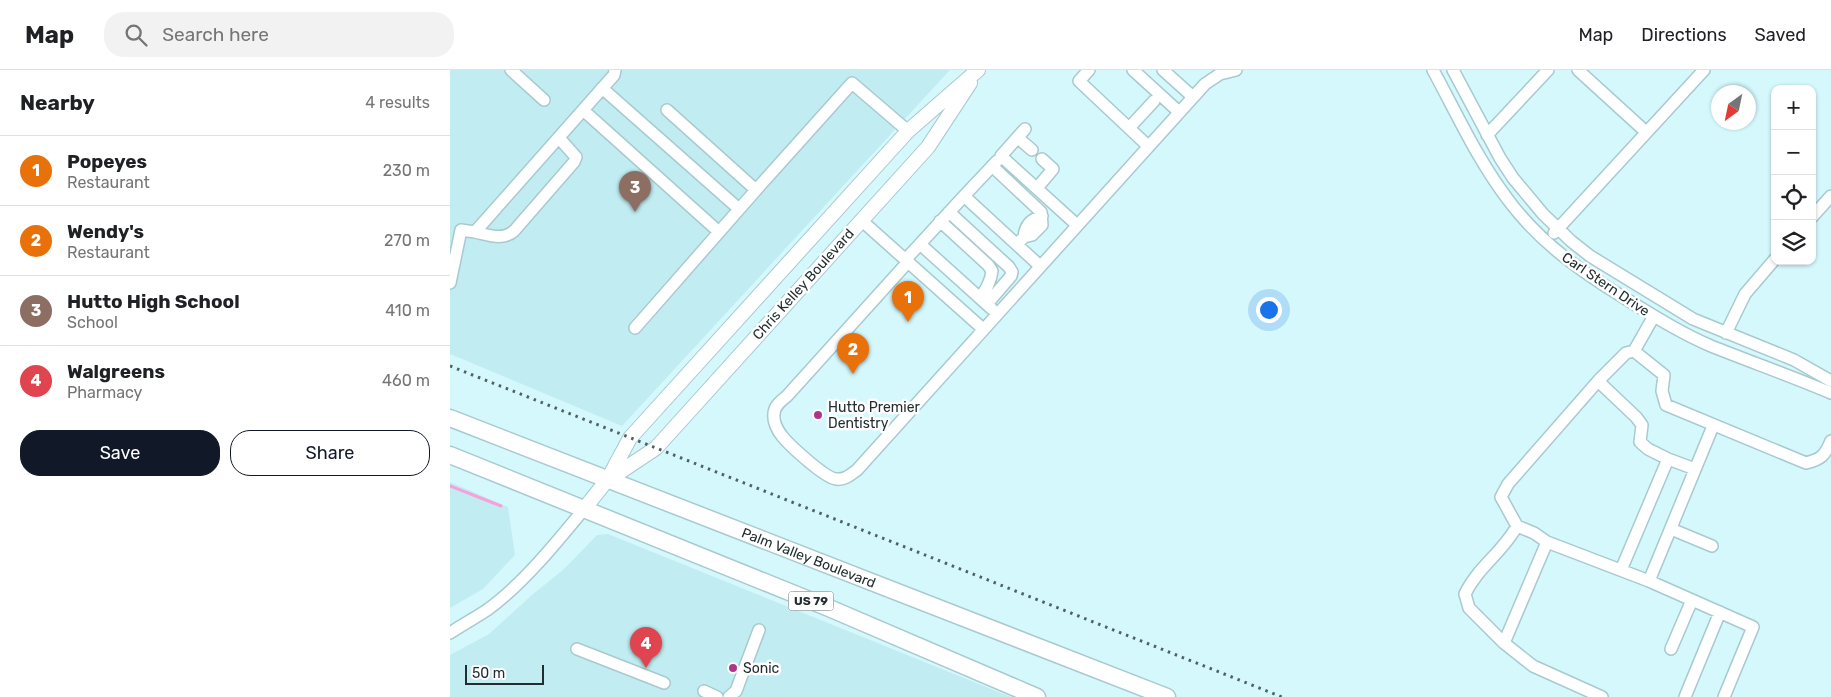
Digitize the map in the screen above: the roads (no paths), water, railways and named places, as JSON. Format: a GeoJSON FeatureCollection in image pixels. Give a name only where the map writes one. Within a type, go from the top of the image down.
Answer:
{"type":"FeatureCollection","features":[{"type":"Feature","properties":{"kind":"highway","name":"Palm Valley Boulevard"},"geometry":{"type":"LineString","coordinates":[[450,418],[1167,697]]}},
{"type":"Feature","properties":{"kind":"highway","name":"US 79"},"geometry":{"type":"LineString","coordinates":[[450,455],[829,608],[1037,697]]}},
{"type":"Feature","properties":{"kind":"main road","name":"Chris Kelley Boulevard"},"geometry":{"type":"LineString","coordinates":[[584,509],[608,479],[630,438],[908,131],[979,70]]}},
{"type":"Feature","properties":{"kind":"main road","name":"Chris Kelley Boulevard"},"geometry":{"type":"LineString","coordinates":[[608,479],[656,448],[928,146],[979,70]]}},
{"type":"Feature","properties":{"kind":"street"},"geometry":{"type":"LineString","coordinates":[[511,70],[544,100]]}},
{"type":"Feature","properties":{"kind":"street"},"geometry":{"type":"LineString","coordinates":[[475,232],[614,75],[615,70]]}},
{"type":"Feature","properties":{"kind":"street"},"geometry":{"type":"LineString","coordinates":[[1089,70],[1079,81],[1148,146]]}},
{"type":"Feature","properties":{"kind":"street"},"geometry":{"type":"LineString","coordinates":[[1133,70],[1179,112]]}},
{"type":"Feature","properties":{"kind":"street"},"geometry":{"type":"LineString","coordinates":[[1032,150],[1022,134],[940,221],[804,378],[777,405],[774,420],[782,436],[816,468],[833,479],[844,479],[857,470],[1193,97],[1211,79],[1220,74],[1236,70]]}},
{"type":"Feature","properties":{"kind":"street","name":"Carl Stern Drive"},"geometry":{"type":"LineString","coordinates":[[1433,70],[1491,176],[1523,218],[1546,242],[1582,271],[1654,316],[1711,346],[1831,393]]}},
{"type":"Feature","properties":{"kind":"street","name":"Carl Stern Drive"},"geometry":{"type":"LineString","coordinates":[[1453,70],[1504,165],[1526,196],[1558,229],[1590,256],[1663,302],[1693,318],[1787,357],[1831,380]]}},
{"type":"Feature","properties":{"kind":"street"},"geometry":{"type":"LineString","coordinates":[[1487,135],[1548,70]]}},
{"type":"Feature","properties":{"kind":"street"},"geometry":{"type":"LineString","coordinates":[[1578,70],[1646,132]]}},
{"type":"Feature","properties":{"kind":"street"},"geometry":{"type":"LineString","coordinates":[[1546,242],[1704,70]]}},
{"type":"Feature","properties":{"kind":"street"},"geometry":{"type":"LineString","coordinates":[[1174,72],[1193,97]]}},
{"type":"Feature","properties":{"kind":"street"},"geometry":{"type":"LineString","coordinates":[[635,328],[852,83],[908,131]]}},
{"type":"Feature","properties":{"kind":"street"},"geometry":{"type":"LineString","coordinates":[[602,88],[739,209]]}},
{"type":"Feature","properties":{"kind":"street"},"geometry":{"type":"LineString","coordinates":[[1129,128],[1154,101]]}},
{"type":"Feature","properties":{"kind":"street"},"geometry":{"type":"LineString","coordinates":[[583,110],[719,232]]}},
{"type":"Feature","properties":{"kind":"street"},"geometry":{"type":"LineString","coordinates":[[666,110],[756,190]]}},
{"type":"Feature","properties":{"kind":"street"},"geometry":{"type":"LineString","coordinates":[[450,283],[461,230],[500,238],[509,235],[574,162],[576,156],[559,138]]}},
{"type":"Feature","properties":{"kind":"street"},"geometry":{"type":"LineString","coordinates":[[1001,156],[1078,224]]}},
{"type":"Feature","properties":{"kind":"street"},"geometry":{"type":"LineString","coordinates":[[1037,188],[1053,169],[1042,159]]}},
{"type":"Feature","properties":{"kind":"street"},"geometry":{"type":"LineString","coordinates":[[992,166],[1041,212],[1042,225],[1032,235],[1020,241]]}},
{"type":"Feature","properties":{"kind":"street"},"geometry":{"type":"LineString","coordinates":[[964,196],[1020,241],[1040,266]]}},
{"type":"Feature","properties":{"kind":"street"},"geometry":{"type":"LineString","coordinates":[[1816,213],[1831,196]]}},
{"type":"Feature","properties":{"kind":"street"},"geometry":{"type":"LineString","coordinates":[[949,212],[1009,267],[1012,272],[1011,276],[984,297]]}},
{"type":"Feature","properties":{"kind":"street"},"geometry":{"type":"LineString","coordinates":[[861,220],[983,329]]}},
{"type":"Feature","properties":{"kind":"street"},"geometry":{"type":"LineString","coordinates":[[940,221],[988,265],[992,272],[991,278],[986,284],[984,297]]}},
{"type":"Feature","properties":{"kind":"street"},"geometry":{"type":"LineString","coordinates":[[920,244],[984,297],[998,313]]}},
{"type":"Feature","properties":{"kind":"street"},"geometry":{"type":"LineString","coordinates":[[1726,333],[1745,294],[1771,264]]}},
{"type":"Feature","properties":{"kind":"street"},"geometry":{"type":"LineString","coordinates":[[1654,316],[1634,351],[1626,353],[1598,381],[1508,484],[1501,497],[1517,526],[1534,533],[1547,542],[1649,580],[1753,627],[1724,697]]}},
{"type":"Feature","properties":{"kind":"street"},"geometry":{"type":"LineString","coordinates":[[1634,351],[1664,375],[1662,391],[1666,405],[1806,463],[1818,460],[1826,451],[1831,440]]}},
{"type":"Feature","properties":{"kind":"street"},"geometry":{"type":"LineString","coordinates":[[1598,381],[1642,425],[1640,442],[1648,449],[1695,470]]}},
{"type":"Feature","properties":{"kind":"street"},"geometry":{"type":"LineString","coordinates":[[1649,580],[1713,426]]}},
{"type":"Feature","properties":{"kind":"street"},"geometry":{"type":"LineString","coordinates":[[1621,570],[1668,458]]}},
{"type":"Feature","properties":{"kind":"street"},"geometry":{"type":"LineString","coordinates":[[450,633],[488,610],[513,588],[584,509]]}},
{"type":"Feature","properties":{"kind":"street"},"geometry":{"type":"LineString","coordinates":[[1517,526],[1510,539],[1471,581],[1465,594],[1468,608],[1504,643],[1533,666],[1602,697]]}},
{"type":"Feature","properties":{"kind":"street"},"geometry":{"type":"LineString","coordinates":[[1671,529],[1712,546]]}},
{"type":"Feature","properties":{"kind":"street"},"geometry":{"type":"LineString","coordinates":[[1504,643],[1547,542]]}},
{"type":"Feature","properties":{"kind":"street"},"geometry":{"type":"LineString","coordinates":[[1671,649],[1692,600]]}},
{"type":"Feature","properties":{"kind":"street"},"geometry":{"type":"LineString","coordinates":[[1685,697],[1720,612]]}},
{"type":"Feature","properties":{"kind":"street"},"geometry":{"type":"LineString","coordinates":[[729,697],[736,691],[759,630]]}},
{"type":"Feature","properties":{"kind":"street"},"geometry":{"type":"LineString","coordinates":[[577,649],[664,683]]}},
{"type":"Feature","properties":{"kind":"street"},"geometry":{"type":"LineString","coordinates":[[704,691],[717,697]]}},
{"type":"Feature","properties":{"kind":"waterway"},"geometry":{"type":"LineString","coordinates":[[450,486],[501,506]]}},
{"type":"Feature","properties":{"kind":"railway"},"geometry":{"type":"LineString","coordinates":[[450,366],[1282,697]]}},
{"type":"Feature","properties":{"kind":"place","name":"Hutto High School"},"geometry":{"type":"Point","coordinates":[635,212]}},
{"type":"Feature","properties":{"kind":"place","name":"Popeyes"},"geometry":{"type":"Point","coordinates":[908,322]}},
{"type":"Feature","properties":{"kind":"place","name":"Wendy's"},"geometry":{"type":"Point","coordinates":[853,374]}},
{"type":"Feature","properties":{"kind":"place","name":"Hutto Premier Dentistry"},"geometry":{"type":"Point","coordinates":[818,415]}},
{"type":"Feature","properties":{"kind":"place","name":"Walgreens"},"geometry":{"type":"Point","coordinates":[646,668]}},
{"type":"Feature","properties":{"kind":"place","name":"Sonic"},"geometry":{"type":"Point","coordinates":[733,668]}}]}
